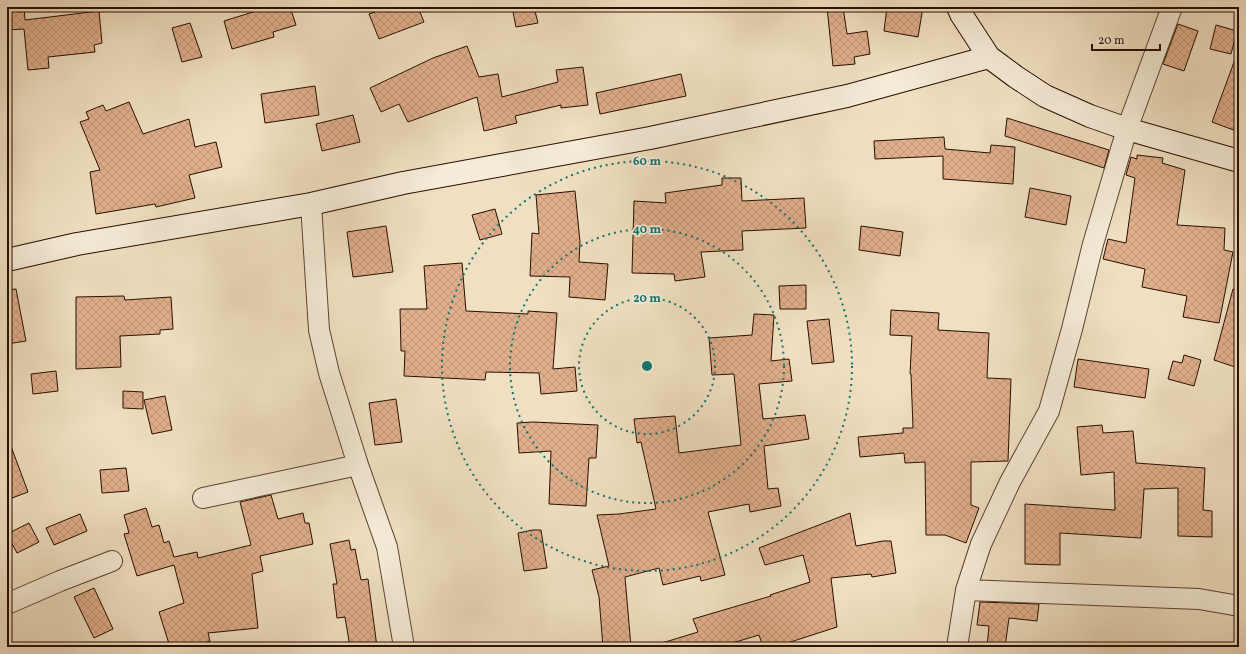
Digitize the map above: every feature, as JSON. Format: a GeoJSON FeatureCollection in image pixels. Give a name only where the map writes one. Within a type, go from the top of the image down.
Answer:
{"type":"FeatureCollection","features":[{"type":"Feature","properties":{"kind":"street"},"geometry":{"type":"LineString","coordinates":[[958,7],[960,14],[989,57],[1045,96],[1090,116],[1127,129],[1239,161]]}},
{"type":"Feature","properties":{"kind":"street"},"geometry":{"type":"LineString","coordinates":[[957,647],[966,590],[981,544],[1010,482],[1049,411],[1072,329],[1093,244],[1127,129],[1172,7]]}},
{"type":"Feature","properties":{"kind":"street"},"geometry":{"type":"LineString","coordinates":[[7,260],[78,244],[311,204],[403,183],[650,138],[847,96],[989,57]]}},
{"type":"Feature","properties":{"kind":"street"},"geometry":{"type":"LineString","coordinates":[[311,204],[319,330],[329,373],[358,465],[387,547],[403,647]]}},
{"type":"Feature","properties":{"kind":"street"},"geometry":{"type":"LineString","coordinates":[[203,498],[358,465]]}},
{"type":"Feature","properties":{"kind":"street"},"geometry":{"type":"LineString","coordinates":[[7,604],[112,561]]}},
{"type":"Feature","properties":{"kind":"street"},"geometry":{"type":"LineString","coordinates":[[966,590],[1199,599],[1239,606]]}},
{"type":"Feature","properties":{"kind":"building"},"geometry":{"type":"Polygon","coordinates":[[[7,7],[24,7],[25,20],[99,11],[102,43],[94,45],[95,52],[48,57],[49,68],[28,70],[24,29],[7,30],[7,7]]]}},
{"type":"Feature","properties":{"kind":"building"},"geometry":{"type":"Polygon","coordinates":[[[269,7],[290,7],[296,25],[273,32],[274,37],[232,49],[224,21],[269,7]]]}},
{"type":"Feature","properties":{"kind":"building"},"geometry":{"type":"Polygon","coordinates":[[[390,7],[418,7],[424,22],[379,39],[369,14],[390,7]]]}},
{"type":"Feature","properties":{"kind":"building"},"geometry":{"type":"Polygon","coordinates":[[[512,7],[534,7],[538,23],[516,27],[512,7]]]}},
{"type":"Feature","properties":{"kind":"building"},"geometry":{"type":"Polygon","coordinates":[[[827,7],[843,7],[847,34],[867,31],[870,54],[854,57],[855,64],[833,66],[827,7]]]}},
{"type":"Feature","properties":{"kind":"building"},"geometry":{"type":"Polygon","coordinates":[[[887,7],[923,7],[918,37],[884,31],[887,7]]]}},
{"type":"Feature","properties":{"kind":"building"},"geometry":{"type":"Polygon","coordinates":[[[190,23],[202,57],[182,62],[172,28],[190,23]]]}},
{"type":"Feature","properties":{"kind":"building"},"geometry":{"type":"Polygon","coordinates":[[[1178,24],[1198,31],[1184,71],[1163,64],[1178,24]]]}},
{"type":"Feature","properties":{"kind":"building"},"geometry":{"type":"Polygon","coordinates":[[[1216,25],[1237,31],[1231,54],[1210,49],[1216,25]]]}},
{"type":"Feature","properties":{"kind":"building"},"geometry":{"type":"Polygon","coordinates":[[[467,46],[479,77],[498,74],[502,97],[558,82],[556,70],[583,67],[588,105],[561,108],[561,105],[515,116],[517,123],[484,131],[477,97],[408,122],[399,104],[381,112],[370,88],[433,58],[467,46]]]}},
{"type":"Feature","properties":{"kind":"building"},"geometry":{"type":"Polygon","coordinates":[[[1237,54],[1239,54],[1239,132],[1212,122],[1237,54]]]}},
{"type":"Feature","properties":{"kind":"building"},"geometry":{"type":"Polygon","coordinates":[[[681,74],[686,96],[600,114],[596,93],[681,74]]]}},
{"type":"Feature","properties":{"kind":"building"},"geometry":{"type":"Polygon","coordinates":[[[315,86],[319,115],[265,123],[261,94],[315,86]]]}},
{"type":"Feature","properties":{"kind":"building"},"geometry":{"type":"Polygon","coordinates":[[[129,102],[143,134],[189,119],[195,147],[216,142],[222,167],[189,175],[195,198],[156,207],[155,204],[96,214],[90,172],[100,170],[80,122],[89,119],[86,112],[103,105],[106,111],[129,102]]]}},
{"type":"Feature","properties":{"kind":"building"},"geometry":{"type":"Polygon","coordinates":[[[353,115],[360,142],[322,151],[316,124],[353,115]]]}},
{"type":"Feature","properties":{"kind":"building"},"geometry":{"type":"Polygon","coordinates":[[[1007,118],[1109,150],[1104,168],[1005,136],[1007,118]]]}},
{"type":"Feature","properties":{"kind":"building"},"geometry":{"type":"Polygon","coordinates":[[[944,137],[945,149],[990,153],[991,145],[1015,147],[1013,184],[943,179],[943,156],[875,159],[874,141],[944,137]]]}},
{"type":"Feature","properties":{"kind":"building"},"geometry":{"type":"Polygon","coordinates":[[[1137,155],[1163,158],[1162,163],[1185,170],[1177,225],[1225,228],[1224,250],[1233,252],[1219,323],[1183,317],[1187,296],[1142,287],[1145,269],[1103,259],[1108,239],[1126,243],[1135,178],[1126,175],[1131,157],[1137,159],[1137,155]]]}},
{"type":"Feature","properties":{"kind":"building"},"geometry":{"type":"Polygon","coordinates":[[[722,178],[741,178],[742,201],[804,198],[806,228],[742,231],[743,250],[701,252],[705,277],[675,281],[674,274],[632,273],[634,201],[666,203],[665,193],[722,185],[722,178]]]}},
{"type":"Feature","properties":{"kind":"building"},"geometry":{"type":"Polygon","coordinates":[[[1030,188],[1071,196],[1066,225],[1025,217],[1030,188]]]}},
{"type":"Feature","properties":{"kind":"building"},"geometry":{"type":"Polygon","coordinates":[[[575,191],[580,242],[579,262],[608,264],[605,300],[569,297],[570,277],[530,276],[532,233],[539,234],[536,195],[575,191]]]}},
{"type":"Feature","properties":{"kind":"building"},"geometry":{"type":"Polygon","coordinates":[[[495,209],[502,234],[480,240],[472,215],[495,209]]]}},
{"type":"Feature","properties":{"kind":"building"},"geometry":{"type":"Polygon","coordinates":[[[386,226],[393,272],[353,277],[347,232],[386,226]]]}},
{"type":"Feature","properties":{"kind":"building"},"geometry":{"type":"Polygon","coordinates":[[[861,226],[903,232],[900,256],[859,250],[861,226]]]}},
{"type":"Feature","properties":{"kind":"building"},"geometry":{"type":"Polygon","coordinates":[[[462,263],[466,311],[528,314],[528,311],[557,313],[553,369],[575,367],[577,391],[541,394],[539,373],[486,372],[485,380],[404,376],[405,351],[401,351],[400,309],[427,309],[424,266],[462,263]]]}},
{"type":"Feature","properties":{"kind":"building"},"geometry":{"type":"Polygon","coordinates":[[[806,285],[806,309],[780,309],[779,286],[806,285]]]}},
{"type":"Feature","properties":{"kind":"building"},"geometry":{"type":"Polygon","coordinates":[[[16,289],[26,341],[7,344],[7,290],[16,289]]]}},
{"type":"Feature","properties":{"kind":"building"},"geometry":{"type":"Polygon","coordinates":[[[1233,289],[1239,290],[1239,353],[1235,367],[1214,360],[1233,289]]]}},
{"type":"Feature","properties":{"kind":"building"},"geometry":{"type":"Polygon","coordinates":[[[124,296],[125,300],[171,297],[173,329],[160,330],[160,334],[120,336],[121,367],[76,369],[76,297],[124,296]]]}},
{"type":"Feature","properties":{"kind":"building"},"geometry":{"type":"Polygon","coordinates":[[[891,310],[939,313],[938,330],[989,333],[987,378],[1011,379],[1008,461],[971,462],[971,505],[979,508],[966,543],[945,535],[926,535],[925,462],[905,463],[904,453],[860,457],[858,437],[903,433],[903,428],[913,428],[910,374],[912,336],[890,335],[891,310]]]}},
{"type":"Feature","properties":{"kind":"building"},"geometry":{"type":"Polygon","coordinates":[[[754,314],[774,315],[771,361],[789,359],[792,381],[759,384],[763,419],[805,415],[809,439],[764,446],[768,489],[778,488],[781,506],[750,512],[749,504],[708,512],[725,575],[701,581],[700,576],[663,585],[659,568],[625,577],[631,647],[603,647],[599,597],[592,570],[609,566],[597,515],[619,514],[656,509],[641,442],[637,443],[634,419],[675,416],[679,453],[741,445],[734,374],[712,375],[709,338],[752,335],[754,314]]]}},
{"type":"Feature","properties":{"kind":"building"},"geometry":{"type":"Polygon","coordinates":[[[829,319],[834,362],[812,364],[807,321],[829,319]]]}},
{"type":"Feature","properties":{"kind":"building"},"geometry":{"type":"Polygon","coordinates":[[[1184,355],[1201,360],[1194,386],[1168,379],[1173,361],[1182,363],[1184,355]]]}},
{"type":"Feature","properties":{"kind":"building"},"geometry":{"type":"Polygon","coordinates":[[[1078,359],[1149,369],[1145,398],[1074,387],[1078,359]]]}},
{"type":"Feature","properties":{"kind":"building"},"geometry":{"type":"Polygon","coordinates":[[[56,371],[58,391],[33,394],[31,374],[56,371]]]}},
{"type":"Feature","properties":{"kind":"building"},"geometry":{"type":"Polygon","coordinates":[[[123,391],[143,392],[143,409],[123,408],[123,391]]]}},
{"type":"Feature","properties":{"kind":"building"},"geometry":{"type":"Polygon","coordinates":[[[165,396],[172,430],[152,434],[144,400],[165,396]]]}},
{"type":"Feature","properties":{"kind":"building"},"geometry":{"type":"Polygon","coordinates":[[[396,399],[402,442],[375,445],[369,403],[396,399]]]}},
{"type":"Feature","properties":{"kind":"building"},"geometry":{"type":"Polygon","coordinates":[[[533,422],[598,425],[596,458],[589,458],[586,506],[549,504],[551,451],[519,453],[517,423],[533,422]]]}},
{"type":"Feature","properties":{"kind":"building"},"geometry":{"type":"Polygon","coordinates":[[[1102,425],[1103,433],[1133,431],[1136,463],[1205,468],[1203,510],[1212,511],[1212,537],[1178,536],[1178,488],[1144,489],[1141,538],[1060,533],[1060,565],[1025,564],[1025,504],[1115,510],[1114,472],[1081,475],[1077,427],[1102,425]]]}},
{"type":"Feature","properties":{"kind":"building"},"geometry":{"type":"Polygon","coordinates":[[[7,441],[9,441],[28,492],[12,498],[7,485],[7,441]]]}},
{"type":"Feature","properties":{"kind":"building"},"geometry":{"type":"Polygon","coordinates":[[[126,468],[129,491],[102,493],[100,470],[126,468]]]}},
{"type":"Feature","properties":{"kind":"building"},"geometry":{"type":"Polygon","coordinates":[[[271,495],[278,519],[303,513],[305,523],[309,523],[313,544],[260,556],[263,571],[252,574],[258,628],[208,633],[210,641],[191,647],[170,647],[159,612],[184,603],[174,565],[137,576],[124,534],[129,533],[124,515],[146,508],[152,527],[159,525],[164,543],[169,541],[174,557],[197,552],[198,558],[251,545],[240,502],[271,495]]]}},
{"type":"Feature","properties":{"kind":"building"},"geometry":{"type":"Polygon","coordinates":[[[850,513],[856,546],[891,541],[896,573],[872,577],[871,574],[831,578],[837,627],[775,647],[763,647],[759,635],[719,647],[663,647],[662,643],[698,632],[693,619],[771,596],[770,595],[810,582],[803,555],[765,565],[759,548],[850,513]]]}},
{"type":"Feature","properties":{"kind":"building"},"geometry":{"type":"Polygon","coordinates":[[[80,514],[87,531],[54,545],[46,528],[80,514]]]}},
{"type":"Feature","properties":{"kind":"building"},"geometry":{"type":"Polygon","coordinates":[[[29,523],[39,542],[17,553],[7,534],[29,523]]]}},
{"type":"Feature","properties":{"kind":"building"},"geometry":{"type":"Polygon","coordinates":[[[541,530],[547,568],[524,571],[518,533],[541,530]]]}},
{"type":"Feature","properties":{"kind":"building"},"geometry":{"type":"Polygon","coordinates":[[[349,540],[351,550],[355,549],[361,580],[368,579],[377,647],[350,647],[345,617],[337,618],[333,584],[337,584],[330,544],[349,540]]]}},
{"type":"Feature","properties":{"kind":"building"},"geometry":{"type":"Polygon","coordinates":[[[94,588],[113,629],[94,638],[74,597],[94,588]]]}},
{"type":"Feature","properties":{"kind":"building"},"geometry":{"type":"Polygon","coordinates":[[[980,602],[1039,604],[1037,621],[1009,618],[1005,647],[987,647],[989,626],[977,625],[980,602]]]}}]}
